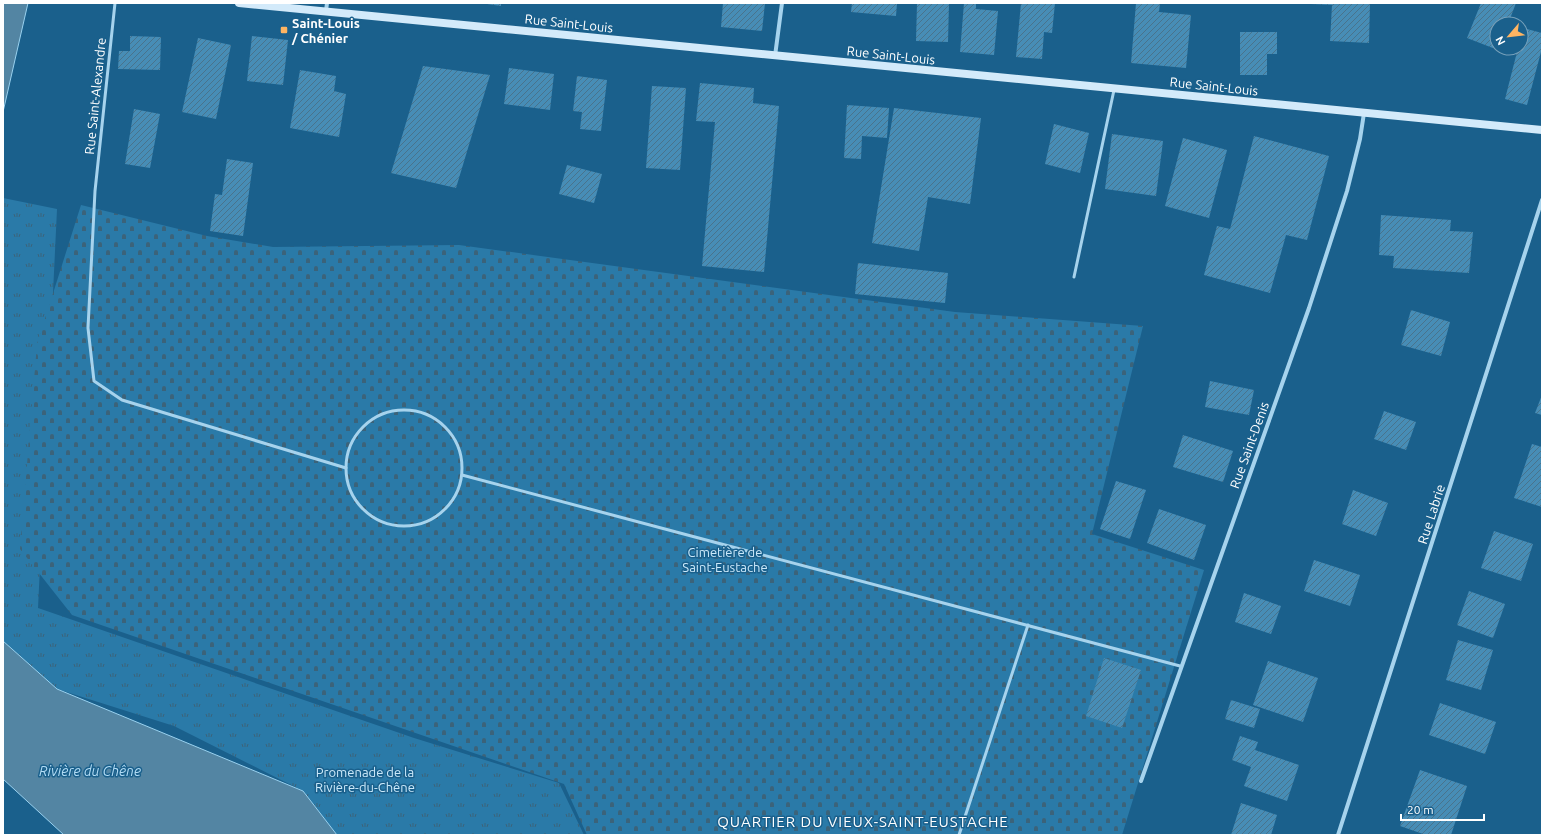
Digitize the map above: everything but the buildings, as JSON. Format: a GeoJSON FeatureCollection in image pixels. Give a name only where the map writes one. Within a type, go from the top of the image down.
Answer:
{"type":"FeatureCollection","features":[{"type":"Feature","properties":{"kind":"main road","name":"Rue Saint-Louis"},"geometry":{"type":"LineString","coordinates":[[239,3],[327,7],[775,56],[1542,130]]}},
{"type":"Feature","properties":{"kind":"street"},"geometry":{"type":"LineString","coordinates":[[775,56],[782,3]]}},
{"type":"Feature","properties":{"kind":"street","name":"Rue Saint-Denis"},"geometry":{"type":"LineString","coordinates":[[1141,781],[1180,666],[1309,308],[1349,184],[1360,139],[1364,112]]}},
{"type":"Feature","properties":{"kind":"street","name":"Rue Labrie"},"geometry":{"type":"LineString","coordinates":[[1338,835],[1542,200]]}},
{"type":"Feature","properties":{"kind":"lane","name":"Rue Saint-Alexandre"},"geometry":{"type":"LineString","coordinates":[[115,3],[95,191],[88,328],[94,381],[122,400],[346,468]]}},
{"type":"Feature","properties":{"kind":"lane"},"geometry":{"type":"LineString","coordinates":[[1074,277],[1114,88]]}},
{"type":"Feature","properties":{"kind":"lane"},"geometry":{"type":"LineString","coordinates":[[410,410],[426,414],[443,425],[457,444],[462,464],[462,475],[455,496],[443,512],[434,519],[415,526],[391,526],[372,517],[353,497],[346,468],[349,448],[360,430],[376,417],[390,412],[410,410]]}},
{"type":"Feature","properties":{"kind":"lane"},"geometry":{"type":"LineString","coordinates":[[462,475],[1180,666]]}},
{"type":"Feature","properties":{"kind":"lane"},"geometry":{"type":"LineString","coordinates":[[959,835],[1028,625]]}},
{"type":"Feature","properties":{"kind":"green space","name":"Promenade de la Rivière-du-Chêne"},"geometry":{"type":"Polygon","coordinates":[[[3,198],[57,209],[38,608],[414,738],[559,783],[584,835],[337,835],[303,791],[174,726],[57,689],[3,641],[3,198]]]}},
{"type":"Feature","properties":{"kind":"green space","name":"Cimetière de Saint-Eustache"},"geometry":{"type":"Polygon","coordinates":[[[81,205],[207,236],[273,247],[459,245],[955,312],[1143,326],[1092,534],[1204,570],[1122,835],[587,835],[564,784],[72,615],[20,549],[37,344],[81,205]]]}},
{"type":"Feature","properties":{"kind":"water"},"geometry":{"type":"Polygon","coordinates":[[[3,3],[28,3],[3,112],[3,3]]]}},
{"type":"Feature","properties":{"kind":"water","name":"Rivière du Chêne"},"geometry":{"type":"Polygon","coordinates":[[[3,641],[57,689],[303,791],[337,835],[64,835],[3,779],[3,641]]]}},
{"type":"Feature","properties":{"kind":"place","name":"Saint-Louis / Chénier"},"geometry":{"type":"Point","coordinates":[284,30]}},
{"type":"Feature","properties":{"kind":"district","name":"QUARTIER DU VIEUX-SAINT-EUSTACHE"},"geometry":{"type":"Point","coordinates":[863,822]}}]}
